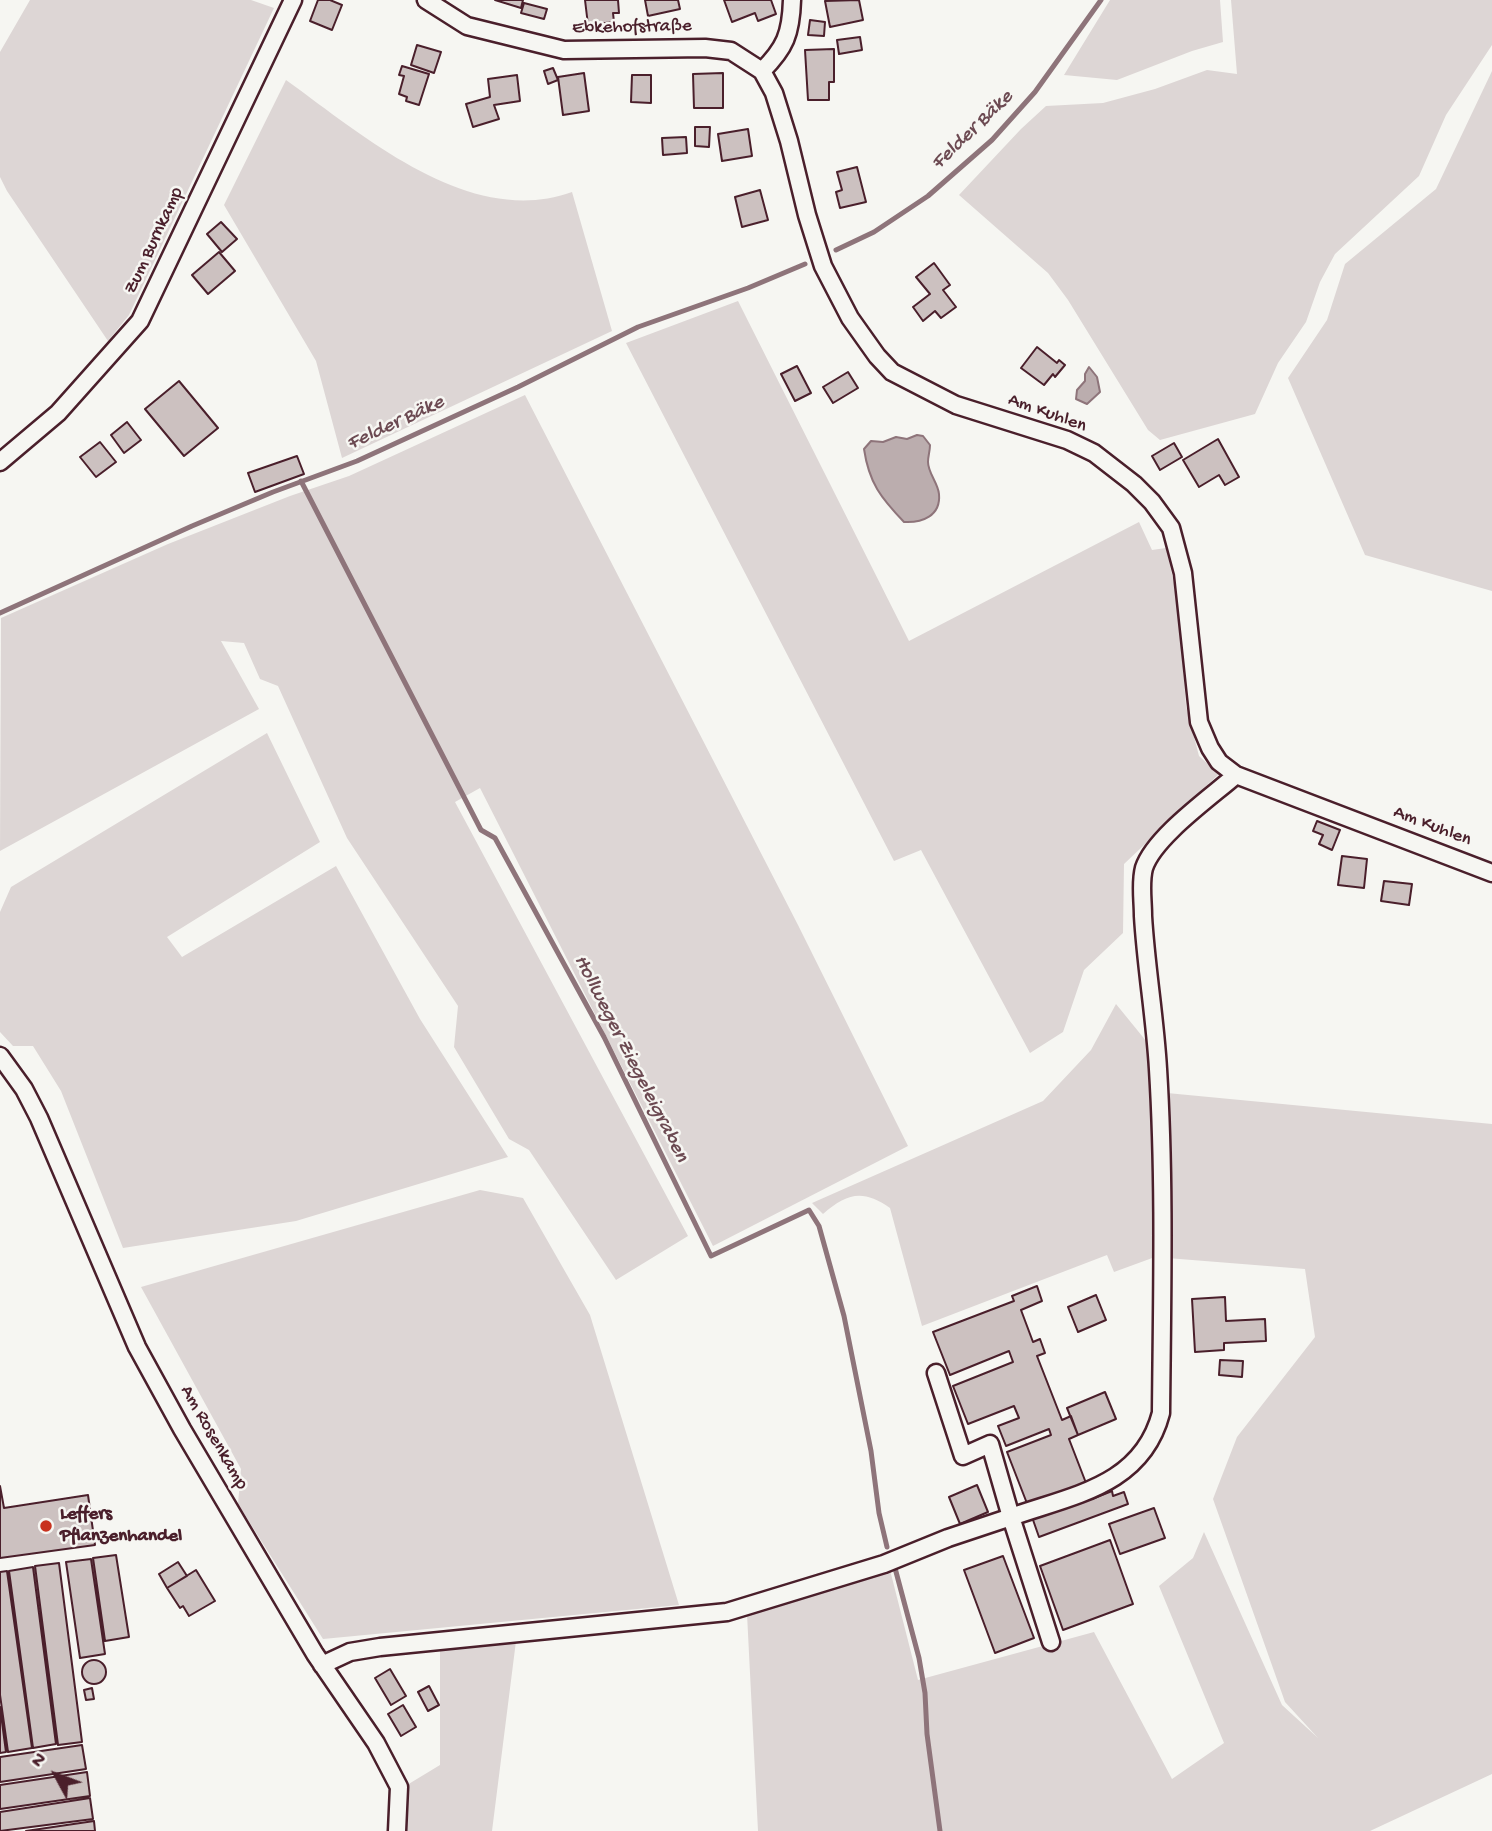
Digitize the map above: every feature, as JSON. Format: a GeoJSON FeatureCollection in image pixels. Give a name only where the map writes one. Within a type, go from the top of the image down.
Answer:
{"type":"FeatureCollection","features":[{"type":"Feature","properties":{"kind":"street","name":"Zum Burnkamp"},"geometry":{"type":"LineString","coordinates":[[0,462],[58,413],[140,321],[293,0]]}},
{"type":"Feature","properties":{"kind":"street","name":"Ebkehofstraße"},"geometry":{"type":"LineString","coordinates":[[426,0],[467,26],[564,50],[705,48],[731,51],[762,71]]}},
{"type":"Feature","properties":{"kind":"street"},"geometry":{"type":"LineString","coordinates":[[762,71],[781,52],[792,18],[792,0]]}},
{"type":"Feature","properties":{"kind":"street","name":"Am Kuhlen"},"geometry":{"type":"LineString","coordinates":[[762,71],[774,93],[823,265],[849,318],[877,356],[892,372],[956,405],[1067,440],[1094,453],[1134,484],[1152,502],[1171,528],[1183,573],[1199,722],[1219,762],[1236,775],[1492,873]]}},
{"type":"Feature","properties":{"kind":"street"},"geometry":{"type":"LineString","coordinates":[[323,1665],[349,1652],[380,1647],[727,1612],[884,1564],[948,1538],[1111,1481],[1148,1447],[1156,1432],[1161,1413],[1162,1260],[1158,1069],[1145,946],[1142,883],[1144,867],[1171,831],[1236,775]]}},
{"type":"Feature","properties":{"kind":"street","name":"Am Rosenkamp"},"geometry":{"type":"LineString","coordinates":[[0,1056],[24,1089],[40,1118],[137,1347],[182,1429],[323,1665],[376,1743],[399,1787],[397,1831]]}},
{"type":"Feature","properties":{"kind":"street"},"geometry":{"type":"LineString","coordinates":[[936,1373],[963,1456],[990,1444],[1051,1642]]}},
{"type":"Feature","properties":{"kind":"shaded area"},"geometry":{"type":"Polygon","coordinates":[[[30,0],[251,0],[274,8],[129,315],[108,341],[0,177],[0,52],[30,0]]]}},
{"type":"Feature","properties":{"kind":"shaded area"},"geometry":{"type":"Polygon","coordinates":[[[1110,0],[1220,0],[1223,42],[1117,80],[1064,75],[1110,0]]]}},
{"type":"Feature","properties":{"kind":"shaded area"},"geometry":{"type":"Polygon","coordinates":[[[1231,0],[1492,0],[1492,45],[1446,115],[1419,176],[1335,254],[1320,282],[1306,322],[1278,363],[1255,414],[1160,440],[1148,430],[1068,300],[1048,273],[959,195],[1046,106],[1103,103],[1155,89],[1207,70],[1237,74],[1231,0]]]}},
{"type":"Feature","properties":{"kind":"shaded area"},"geometry":{"type":"Polygon","coordinates":[[[1492,71],[1492,591],[1365,555],[1288,378],[1327,320],[1345,264],[1436,189],[1492,71]]]}},
{"type":"Feature","properties":{"kind":"shaded area"},"geometry":{"type":"Polygon","coordinates":[[[286,80],[384,150],[457,188],[495,198],[534,200],[572,192],[612,331],[342,458],[316,361],[224,205],[286,80]]]}},
{"type":"Feature","properties":{"kind":"shaded area"},"geometry":{"type":"Polygon","coordinates":[[[738,301],[909,641],[1139,522],[1152,550],[1166,548],[1178,601],[1186,706],[1199,756],[1219,774],[1124,864],[1123,933],[1084,970],[1063,1032],[1030,1053],[921,850],[894,861],[626,343],[738,301]]]}},
{"type":"Feature","properties":{"kind":"shaded area"},"geometry":{"type":"Polygon","coordinates":[[[1089,367],[1097,377],[1100,392],[1087,404],[1076,399],[1077,390],[1085,381],[1089,367]]]}},
{"type":"Feature","properties":{"kind":"shaded area"},"geometry":{"type":"Polygon","coordinates":[[[525,395],[798,925],[908,1146],[713,1246],[480,788],[455,802],[688,1236],[616,1280],[529,1150],[509,1139],[454,1047],[458,1006],[347,838],[278,686],[260,679],[244,643],[221,641],[259,709],[0,851],[1,618],[168,544],[349,476],[525,395]]]}},
{"type":"Feature","properties":{"kind":"shaded area"},"geometry":{"type":"Polygon","coordinates":[[[923,436],[930,445],[928,466],[938,490],[939,502],[929,517],[904,522],[877,489],[864,449],[871,441],[883,442],[896,437],[907,439],[923,436]]]}},
{"type":"Feature","properties":{"kind":"shaded area"},"geometry":{"type":"Polygon","coordinates":[[[267,733],[320,842],[167,937],[182,957],[336,866],[420,1019],[508,1157],[296,1221],[123,1248],[61,1091],[33,1046],[13,1046],[0,1032],[0,912],[11,887],[267,733]]]}},
{"type":"Feature","properties":{"kind":"shaded area"},"geometry":{"type":"Polygon","coordinates":[[[1116,1004],[1151,1047],[1155,1257],[1114,1272],[1107,1255],[922,1326],[890,1208],[872,1198],[855,1196],[840,1202],[823,1214],[812,1203],[1043,1101],[1091,1050],[1116,1004]]]}},
{"type":"Feature","properties":{"kind":"shaded area"},"geometry":{"type":"Polygon","coordinates":[[[1167,1093],[1492,1124],[1492,1774],[1370,1831],[758,1831],[747,1614],[889,1566],[918,1680],[1094,1632],[1172,1779],[1224,1743],[1159,1586],[1193,1558],[1204,1532],[1282,1705],[1318,1738],[1285,1702],[1213,1499],[1237,1437],[1315,1337],[1305,1269],[1167,1258],[1167,1093]]]}},
{"type":"Feature","properties":{"kind":"shaded area"},"geometry":{"type":"Polygon","coordinates":[[[480,1190],[523,1198],[590,1315],[679,1605],[323,1639],[238,1504],[241,1469],[141,1287],[480,1190]]]}},
{"type":"Feature","properties":{"kind":"shaded area"},"geometry":{"type":"Polygon","coordinates":[[[516,1641],[492,1831],[404,1831],[407,1785],[440,1765],[440,1647],[516,1641]]]}},
{"type":"Feature","properties":{"kind":"building"},"geometry":{"type":"Polygon","coordinates":[[[318,0],[330,0],[342,5],[332,30],[310,21],[318,0]]]}},
{"type":"Feature","properties":{"kind":"building"},"geometry":{"type":"Polygon","coordinates":[[[495,0],[523,0],[521,8],[495,0]]]}},
{"type":"Feature","properties":{"kind":"building"},"geometry":{"type":"Polygon","coordinates":[[[585,0],[618,0],[619,13],[613,13],[614,22],[588,25],[585,0]]]}},
{"type":"Feature","properties":{"kind":"building"},"geometry":{"type":"Polygon","coordinates":[[[645,0],[678,0],[680,9],[648,16],[645,0]]]}},
{"type":"Feature","properties":{"kind":"building"},"geometry":{"type":"Polygon","coordinates":[[[724,0],[771,0],[776,14],[758,21],[755,13],[732,22],[724,0]]]}},
{"type":"Feature","properties":{"kind":"building"},"geometry":{"type":"Polygon","coordinates":[[[859,0],[863,20],[830,27],[825,1],[859,0]]]}},
{"type":"Feature","properties":{"kind":"building"},"geometry":{"type":"Polygon","coordinates":[[[524,3],[547,9],[544,19],[521,13],[524,3]]]}},
{"type":"Feature","properties":{"kind":"building"},"geometry":{"type":"Polygon","coordinates":[[[810,20],[825,22],[824,36],[808,35],[810,20]]]}},
{"type":"Feature","properties":{"kind":"building"},"geometry":{"type":"Polygon","coordinates":[[[860,37],[862,50],[839,54],[837,40],[860,37]]]}},
{"type":"Feature","properties":{"kind":"building"},"geometry":{"type":"Polygon","coordinates":[[[417,45],[441,52],[434,73],[411,65],[417,45]]]}},
{"type":"Feature","properties":{"kind":"building"},"geometry":{"type":"Polygon","coordinates":[[[834,49],[834,82],[829,82],[829,100],[808,100],[805,50],[834,49]]]}},
{"type":"Feature","properties":{"kind":"building"},"geometry":{"type":"Polygon","coordinates":[[[402,66],[429,74],[419,105],[406,101],[407,97],[399,94],[404,76],[399,75],[402,66]]]}},
{"type":"Feature","properties":{"kind":"building"},"geometry":{"type":"Polygon","coordinates":[[[553,68],[558,80],[548,84],[544,71],[553,68]]]}},
{"type":"Feature","properties":{"kind":"building"},"geometry":{"type":"Polygon","coordinates":[[[584,73],[589,111],[563,115],[558,77],[584,73]]]}},
{"type":"Feature","properties":{"kind":"building"},"geometry":{"type":"Polygon","coordinates":[[[723,73],[723,108],[694,108],[693,74],[723,73]]]}},
{"type":"Feature","properties":{"kind":"building"},"geometry":{"type":"Polygon","coordinates":[[[517,75],[520,101],[494,105],[499,119],[473,127],[466,104],[490,97],[488,79],[517,75]]]}},
{"type":"Feature","properties":{"kind":"building"},"geometry":{"type":"Polygon","coordinates":[[[632,75],[651,75],[651,103],[631,102],[632,75]]]}},
{"type":"Feature","properties":{"kind":"building"},"geometry":{"type":"Polygon","coordinates":[[[695,127],[710,127],[709,147],[695,146],[695,127]]]}},
{"type":"Feature","properties":{"kind":"building"},"geometry":{"type":"Polygon","coordinates":[[[748,129],[752,156],[722,161],[718,134],[748,129]]]}},
{"type":"Feature","properties":{"kind":"building"},"geometry":{"type":"Polygon","coordinates":[[[686,137],[687,153],[663,155],[662,138],[686,137]]]}},
{"type":"Feature","properties":{"kind":"building"},"geometry":{"type":"Polygon","coordinates":[[[857,167],[866,202],[840,208],[836,192],[842,190],[837,172],[857,167]]]}},
{"type":"Feature","properties":{"kind":"building"},"geometry":{"type":"Polygon","coordinates":[[[760,190],[768,220],[742,227],[735,197],[760,190]]]}},
{"type":"Feature","properties":{"kind":"building"},"geometry":{"type":"Polygon","coordinates":[[[221,222],[237,239],[222,252],[207,234],[221,222]]]}},
{"type":"Feature","properties":{"kind":"building"},"geometry":{"type":"Polygon","coordinates":[[[219,252],[235,271],[208,294],[192,275],[219,252]]]}},
{"type":"Feature","properties":{"kind":"building"},"geometry":{"type":"Polygon","coordinates":[[[934,263],[950,285],[943,290],[956,307],[941,318],[935,311],[923,321],[913,307],[930,294],[916,277],[934,263]]]}},
{"type":"Feature","properties":{"kind":"building"},"geometry":{"type":"Polygon","coordinates":[[[1037,347],[1057,363],[1059,360],[1065,365],[1044,385],[1021,368],[1037,347]]]}},
{"type":"Feature","properties":{"kind":"building"},"geometry":{"type":"Polygon","coordinates":[[[797,366],[811,393],[795,401],[781,374],[797,366]]]}},
{"type":"Feature","properties":{"kind":"building"},"geometry":{"type":"Polygon","coordinates":[[[848,372],[858,388],[833,403],[823,387],[848,372]]]}},
{"type":"Feature","properties":{"kind":"building"},"geometry":{"type":"Polygon","coordinates":[[[179,381],[218,428],[184,456],[145,409],[179,381]]]}},
{"type":"Feature","properties":{"kind":"building"},"geometry":{"type":"Polygon","coordinates":[[[127,422],[141,440],[124,453],[111,435],[127,422]]]}},
{"type":"Feature","properties":{"kind":"building"},"geometry":{"type":"Polygon","coordinates":[[[1218,439],[1239,477],[1225,485],[1219,475],[1199,487],[1183,460],[1218,439]]]}},
{"type":"Feature","properties":{"kind":"building"},"geometry":{"type":"Polygon","coordinates":[[[100,442],[116,462],[96,477],[80,457],[100,442]]]}},
{"type":"Feature","properties":{"kind":"building"},"geometry":{"type":"Polygon","coordinates":[[[1174,443],[1182,457],[1160,470],[1152,456],[1174,443]]]}},
{"type":"Feature","properties":{"kind":"building"},"geometry":{"type":"Polygon","coordinates":[[[297,456],[304,474],[255,492],[248,473],[297,456]]]}},
{"type":"Feature","properties":{"kind":"building"},"geometry":{"type":"Polygon","coordinates":[[[1317,821],[1340,830],[1332,850],[1319,844],[1323,835],[1313,831],[1317,821]]]}},
{"type":"Feature","properties":{"kind":"building"},"geometry":{"type":"Polygon","coordinates":[[[1342,856],[1367,859],[1364,888],[1338,885],[1342,856]]]}},
{"type":"Feature","properties":{"kind":"building"},"geometry":{"type":"Polygon","coordinates":[[[1384,881],[1412,884],[1409,905],[1381,901],[1384,881]]]}},
{"type":"Feature","properties":{"kind":"building"},"geometry":{"type":"Polygon","coordinates":[[[1037,1286],[1042,1301],[1021,1310],[1033,1342],[1040,1339],[1045,1353],[1037,1356],[1062,1420],[1071,1416],[1078,1435],[1069,1439],[1086,1483],[1028,1506],[1007,1452],[1051,1435],[1049,1429],[1006,1446],[998,1426],[1019,1418],[1014,1406],[968,1424],[953,1386],[1013,1362],[1009,1351],[950,1375],[933,1332],[1014,1301],[1012,1296],[1037,1286]]]}},
{"type":"Feature","properties":{"kind":"building"},"geometry":{"type":"Polygon","coordinates":[[[1096,1295],[1106,1320],[1078,1332],[1068,1307],[1096,1295]]]}},
{"type":"Feature","properties":{"kind":"building"},"geometry":{"type":"Polygon","coordinates":[[[1225,1297],[1226,1321],[1265,1319],[1266,1341],[1224,1343],[1224,1350],[1195,1352],[1192,1299],[1225,1297]]]}},
{"type":"Feature","properties":{"kind":"building"},"geometry":{"type":"Polygon","coordinates":[[[1220,1360],[1243,1361],[1242,1377],[1219,1375],[1220,1360]]]}},
{"type":"Feature","properties":{"kind":"building"},"geometry":{"type":"Polygon","coordinates":[[[1105,1392],[1116,1419],[1078,1435],[1067,1408],[1105,1392]]]}},
{"type":"Feature","properties":{"kind":"building"},"geometry":{"type":"Polygon","coordinates":[[[977,1485],[988,1512],[960,1524],[949,1497],[977,1485]]]}},
{"type":"Feature","properties":{"kind":"building","name":"Leffers Pflanzenhandel"},"geometry":{"type":"Polygon","coordinates":[[[0,1486],[4,1508],[88,1495],[95,1545],[0,1558],[0,1486]]]}},
{"type":"Feature","properties":{"kind":"building"},"geometry":{"type":"Polygon","coordinates":[[[1112,1491],[1113,1496],[1124,1492],[1128,1504],[1039,1537],[1032,1517],[1090,1495],[1092,1499],[1112,1491]]]}},
{"type":"Feature","properties":{"kind":"building"},"geometry":{"type":"Polygon","coordinates":[[[1154,1508],[1165,1538],[1120,1554],[1109,1524],[1154,1508]]]}},
{"type":"Feature","properties":{"kind":"building"},"geometry":{"type":"Polygon","coordinates":[[[1110,1540],[1133,1604],[1063,1630],[1040,1566],[1110,1540]]]}},
{"type":"Feature","properties":{"kind":"building"},"geometry":{"type":"Polygon","coordinates":[[[116,1555],[129,1637],[105,1641],[93,1558],[116,1555]]]}},
{"type":"Feature","properties":{"kind":"building"},"geometry":{"type":"Polygon","coordinates":[[[1003,1556],[1034,1638],[995,1653],[964,1570],[1003,1556]]]}},
{"type":"Feature","properties":{"kind":"building"},"geometry":{"type":"Polygon","coordinates":[[[91,1559],[105,1654],[80,1658],[66,1562],[91,1559]]]}},
{"type":"Feature","properties":{"kind":"building"},"geometry":{"type":"Polygon","coordinates":[[[178,1562],[187,1576],[167,1588],[159,1574],[178,1562]]]}},
{"type":"Feature","properties":{"kind":"building"},"geometry":{"type":"Polygon","coordinates":[[[59,1563],[82,1742],[58,1745],[35,1566],[59,1563]]]}},
{"type":"Feature","properties":{"kind":"building"},"geometry":{"type":"Polygon","coordinates":[[[33,1567],[56,1744],[33,1748],[9,1571],[33,1567]]]}},
{"type":"Feature","properties":{"kind":"building"},"geometry":{"type":"Polygon","coordinates":[[[196,1570],[215,1601],[189,1616],[183,1606],[180,1608],[167,1588],[196,1570]]]}},
{"type":"Feature","properties":{"kind":"building"},"geometry":{"type":"Polygon","coordinates":[[[7,1571],[32,1748],[8,1752],[0,1695],[0,1572],[7,1571]]]}},
{"type":"Feature","properties":{"kind":"building"},"geometry":{"type":"Polygon","coordinates":[[[94,1660],[102,1664],[106,1672],[102,1680],[94,1684],[86,1680],[82,1672],[86,1664],[94,1660]]]}},
{"type":"Feature","properties":{"kind":"building"},"geometry":{"type":"Polygon","coordinates":[[[390,1669],[406,1696],[391,1705],[375,1678],[390,1669]]]}},
{"type":"Feature","properties":{"kind":"building"},"geometry":{"type":"Polygon","coordinates":[[[429,1686],[439,1705],[428,1711],[418,1692],[429,1686]]]}},
{"type":"Feature","properties":{"kind":"building"},"geometry":{"type":"Polygon","coordinates":[[[92,1688],[94,1699],[86,1700],[84,1690],[92,1688]]]}},
{"type":"Feature","properties":{"kind":"building"},"geometry":{"type":"Polygon","coordinates":[[[403,1705],[416,1727],[401,1736],[388,1714],[403,1705]]]}},
{"type":"Feature","properties":{"kind":"building"},"geometry":{"type":"Polygon","coordinates":[[[0,1707],[6,1752],[0,1753],[0,1707]]]}},
{"type":"Feature","properties":{"kind":"building"},"geometry":{"type":"Polygon","coordinates":[[[82,1745],[86,1769],[0,1782],[0,1757],[82,1745]]]}},
{"type":"Feature","properties":{"kind":"building"},"geometry":{"type":"Polygon","coordinates":[[[87,1772],[90,1796],[0,1809],[0,1785],[87,1772]]]}},
{"type":"Feature","properties":{"kind":"building"},"geometry":{"type":"Polygon","coordinates":[[[90,1798],[93,1819],[0,1831],[0,1812],[90,1798]]]}},
{"type":"Feature","properties":{"kind":"building"},"geometry":{"type":"Polygon","coordinates":[[[94,1821],[95,1831],[26,1831],[94,1821]]]}},
{"type":"Feature","properties":{"kind":"waterway","name":"Felder Bäke"},"geometry":{"type":"LineString","coordinates":[[836,250],[874,232],[928,196],[992,140],[1035,92],[1101,0]]}},
{"type":"Feature","properties":{"kind":"waterway","name":"Felder Bäke"},"geometry":{"type":"LineString","coordinates":[[0,613],[192,526],[357,461],[518,387],[638,327],[748,288],[805,264]]}},
{"type":"Feature","properties":{"kind":"waterway","name":"Hollweger Ziegeleigraben"},"geometry":{"type":"LineString","coordinates":[[301,481],[481,830],[495,838],[604,1037],[711,1256],[809,1210],[819,1226],[844,1316],[887,1547]]}},
{"type":"Feature","properties":{"kind":"waterway","name":"Hollweger Ziegeleigraben"},"geometry":{"type":"LineString","coordinates":[[895,1568],[919,1658],[925,1693],[927,1734],[940,1831]]}},
{"type":"Feature","properties":{"kind":"place","name":"Leffers Pflanzenhandel"},"geometry":{"type":"Point","coordinates":[46,1526]}}]}
